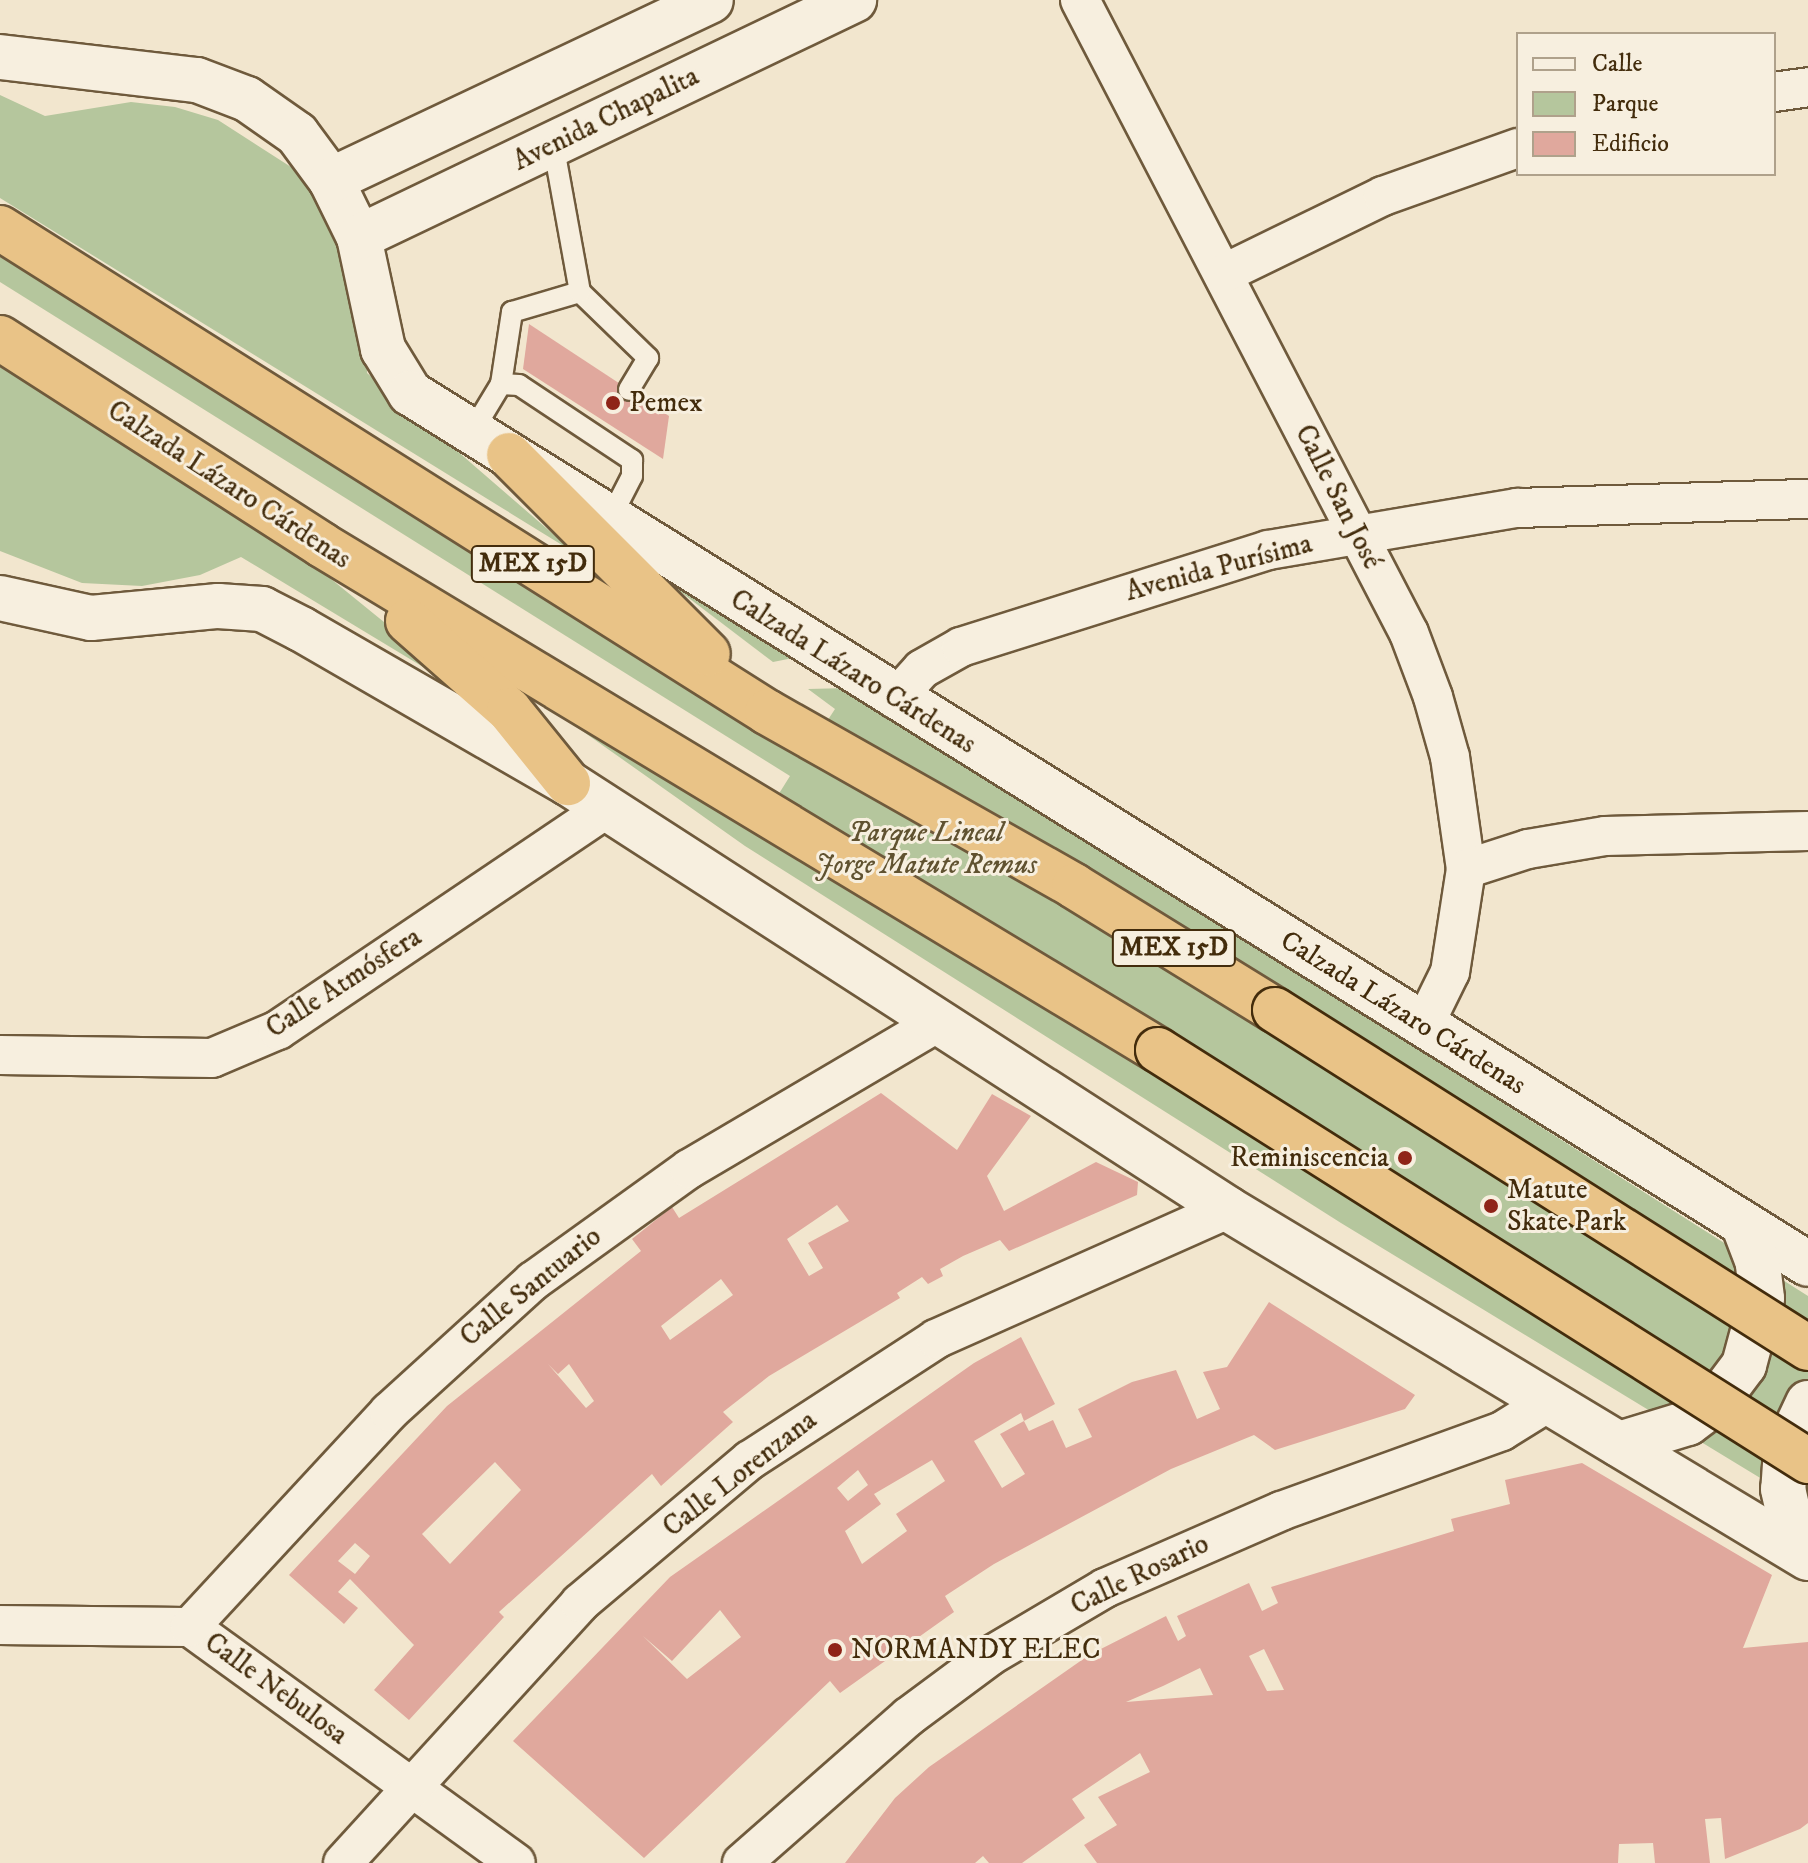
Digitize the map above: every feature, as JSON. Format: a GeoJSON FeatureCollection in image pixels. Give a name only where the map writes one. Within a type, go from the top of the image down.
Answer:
{"type":"FeatureCollection","features":[{"type":"Feature","properties":{"kind":"highway","name":"MEX 15D"},"geometry":{"type":"LineString","coordinates":[[0,228],[767,712],[1074,886],[1808,1348]]}},
{"type":"Feature","properties":{"kind":"highway","name":"Calzada Lázaro Cárdenas"},"geometry":{"type":"LineString","coordinates":[[0,338],[322,545],[1024,968],[1808,1461]]}},
{"type":"Feature","properties":{"kind":"highway"},"geometry":{"type":"LineString","coordinates":[[509,455],[767,712]]}},
{"type":"Feature","properties":{"kind":"highway"},"geometry":{"type":"LineString","coordinates":[[322,545],[509,710],[568,783]]}},
{"type":"Feature","properties":{"kind":"street"},"geometry":{"type":"LineString","coordinates":[[331,180],[711,0]]}},
{"type":"Feature","properties":{"kind":"street","name":"Avenida Chapalita"},"geometry":{"type":"LineString","coordinates":[[359,237],[854,0]]}},
{"type":"Feature","properties":{"kind":"street","name":"Calle San José"},"geometry":{"type":"LineString","coordinates":[[1080,0],[1409,633],[1433,697],[1450,757],[1466,869],[1450,972],[1424,1025]]}},
{"type":"Feature","properties":{"kind":"street","name":"Calzada Lázaro Cárdenas"},"geometry":{"type":"LineString","coordinates":[[0,57],[35,66],[197,80],[247,99],[297,134],[331,180],[359,237],[393,372],[410,393],[895,699],[1808,1264]]}},
{"type":"Feature","properties":{"kind":"street"},"geometry":{"type":"LineString","coordinates":[[1776,92],[1808,87]]}},
{"type":"Feature","properties":{"kind":"street"},"geometry":{"type":"LineString","coordinates":[[1223,274],[1383,196],[1516,149]]}},
{"type":"Feature","properties":{"kind":"street","name":"Avenida Purísima"},"geometry":{"type":"LineString","coordinates":[[895,699],[922,669],[1002,631],[1268,550],[1517,508],[1808,499]]}},
{"type":"Feature","properties":{"kind":"street"},"geometry":{"type":"LineString","coordinates":[[0,598],[91,618],[218,606],[262,609],[568,783],[935,1024],[1228,1209],[1808,1556]]}},
{"type":"Feature","properties":{"kind":"street","name":"Calle Atmósfera"},"geometry":{"type":"LineString","coordinates":[[0,1055],[133,1060],[225,1052],[278,1030],[607,808]]}},
{"type":"Feature","properties":{"kind":"street"},"geometry":{"type":"LineString","coordinates":[[1466,869],[1528,849],[1605,836],[1808,831]]}},
{"type":"Feature","properties":{"kind":"street","name":"Calle Santuario"},"geometry":{"type":"LineString","coordinates":[[190,1627],[378,1423],[533,1281],[689,1169],[935,1024]]}},
{"type":"Feature","properties":{"kind":"street","name":"Calle Lorenzana"},"geometry":{"type":"LineString","coordinates":[[343,1863],[580,1603],[750,1460],[936,1339],[1228,1209]]}},
{"type":"Feature","properties":{"kind":"street"},"geometry":{"type":"LineString","coordinates":[[1619,1444],[1688,1423],[1717,1401],[1744,1365],[1762,1298],[1757,1260],[1743,1224]]}},
{"type":"Feature","properties":{"kind":"street","name":"Calle Rosario"},"geometry":{"type":"LineString","coordinates":[[742,1863],[908,1717],[990,1656],[1105,1588],[1281,1511],[1502,1431],[1550,1401]]}},
{"type":"Feature","properties":{"kind":"street"},"geometry":{"type":"LineString","coordinates":[[1808,1403],[1786,1450],[1783,1489],[1792,1527],[1808,1556]]}},
{"type":"Feature","properties":{"kind":"street","name":"Calle Nebulosa"},"geometry":{"type":"LineString","coordinates":[[0,1625],[190,1627],[516,1863]]}},
{"type":"Feature","properties":{"kind":"lane"},"geometry":{"type":"LineString","coordinates":[[553,144],[580,292],[648,358],[629,390]]}},
{"type":"Feature","properties":{"kind":"lane"},"geometry":{"type":"LineString","coordinates":[[472,432],[501,384],[512,312],[580,292]]}},
{"type":"Feature","properties":{"kind":"lane"},"geometry":{"type":"LineString","coordinates":[[501,384],[519,385],[606,431],[634,467],[610,519]]}},
{"type":"Feature","properties":{"kind":"green space"},"geometry":{"type":"Polygon","coordinates":[[[0,95],[45,116],[131,102],[175,107],[218,120],[291,167],[331,215],[368,321],[367,373],[575,553],[0,198],[0,95]]]}},
{"type":"Feature","properties":{"kind":"green space","name":"Parque Lineal Jorge Matute Remus"},"geometry":{"type":"Polygon","coordinates":[[[0,253],[805,755],[835,709],[808,689],[848,688],[1808,1296],[1808,1507],[1341,1223],[745,846],[441,631],[760,824],[790,776],[0,282],[0,253]]]}},
{"type":"Feature","properties":{"kind":"green space"},"geometry":{"type":"Polygon","coordinates":[[[0,359],[288,544],[486,705],[241,557],[200,575],[142,586],[82,583],[0,551],[0,359]]]}},
{"type":"Feature","properties":{"kind":"green space"},"geometry":{"type":"Polygon","coordinates":[[[623,548],[798,657],[773,662],[623,548]]]}},
{"type":"Feature","properties":{"kind":"building","name":"Pemex"},"geometry":{"type":"Polygon","coordinates":[[[529,324],[669,416],[663,459],[523,369],[529,324]]]}},
{"type":"Feature","properties":{"kind":"building"},"geometry":{"type":"Polygon","coordinates":[[[881,1093],[957,1150],[992,1094],[1031,1116],[987,1176],[1004,1211],[1096,1162],[1138,1182],[1137,1195],[1009,1251],[1000,1240],[940,1269],[943,1276],[928,1284],[922,1277],[897,1293],[900,1298],[769,1376],[723,1412],[733,1422],[661,1486],[652,1474],[499,1612],[504,1617],[409,1720],[374,1690],[414,1645],[350,1579],[338,1592],[358,1608],[344,1624],[289,1575],[447,1406],[641,1251],[632,1239],[672,1207],[679,1218],[881,1093]],[[837,1205],[787,1239],[809,1276],[823,1268],[808,1243],[849,1221],[837,1205]],[[721,1279],[661,1326],[670,1340],[733,1295],[721,1279]],[[548,1364],[586,1408],[594,1401],[569,1364],[558,1374],[548,1364]],[[495,1462],[422,1534],[450,1564],[521,1490],[495,1462]],[[355,1543],[338,1561],[355,1574],[370,1556],[355,1543]]]}},
{"type":"Feature","properties":{"kind":"building"},"geometry":{"type":"Polygon","coordinates":[[[1269,1302],[1415,1395],[1405,1409],[1275,1450],[1254,1435],[1171,1469],[994,1564],[945,1596],[954,1612],[840,1693],[830,1681],[644,1858],[513,1741],[670,1577],[974,1363],[1021,1337],[1055,1404],[1024,1421],[1029,1431],[1053,1420],[1066,1448],[1092,1437],[1078,1409],[1132,1382],[1176,1370],[1197,1419],[1220,1409],[1203,1372],[1227,1367],[1269,1302]],[[1021,1413],[974,1441],[1002,1488],[1025,1474],[1000,1434],[1024,1421],[1021,1413]],[[932,1460],[874,1494],[881,1504],[845,1531],[862,1564],[907,1531],[896,1514],[945,1481],[932,1460]],[[858,1470],[837,1488],[848,1501],[868,1485],[858,1470]],[[720,1610],[672,1661],[643,1636],[687,1679],[741,1637],[720,1610]]]}},
{"type":"Feature","properties":{"kind":"building"},"geometry":{"type":"Polygon","coordinates":[[[1582,1463],[1772,1575],[1743,1648],[1808,1642],[1808,1823],[1725,1859],[1721,1818],[1705,1819],[1710,1863],[1655,1863],[1653,1843],[1619,1844],[1618,1863],[1097,1863],[1084,1845],[1117,1825],[1098,1797],[1150,1772],[1140,1753],[1072,1799],[1085,1818],[1022,1863],[989,1863],[983,1856],[975,1863],[845,1863],[895,1798],[929,1767],[1089,1655],[1166,1616],[1178,1641],[1186,1636],[1177,1616],[1249,1583],[1262,1611],[1278,1603],[1271,1587],[1454,1531],[1451,1519],[1510,1504],[1505,1480],[1582,1463]],[[1264,1649],[1249,1656],[1267,1691],[1284,1690],[1264,1649]],[[1200,1668],[1163,1686],[1126,1702],[1213,1695],[1200,1668]]]}},
{"type":"Feature","properties":{"kind":"place","name":"Pemex"},"geometry":{"type":"Point","coordinates":[613,403]}},
{"type":"Feature","properties":{"kind":"place","name":"Reminiscencia"},"geometry":{"type":"Point","coordinates":[1405,1158]}},
{"type":"Feature","properties":{"kind":"place","name":"Matute Skate Park"},"geometry":{"type":"Point","coordinates":[1491,1206]}},
{"type":"Feature","properties":{"kind":"place","name":"NORMANDY ELEC"},"geometry":{"type":"Point","coordinates":[835,1650]}}]}
